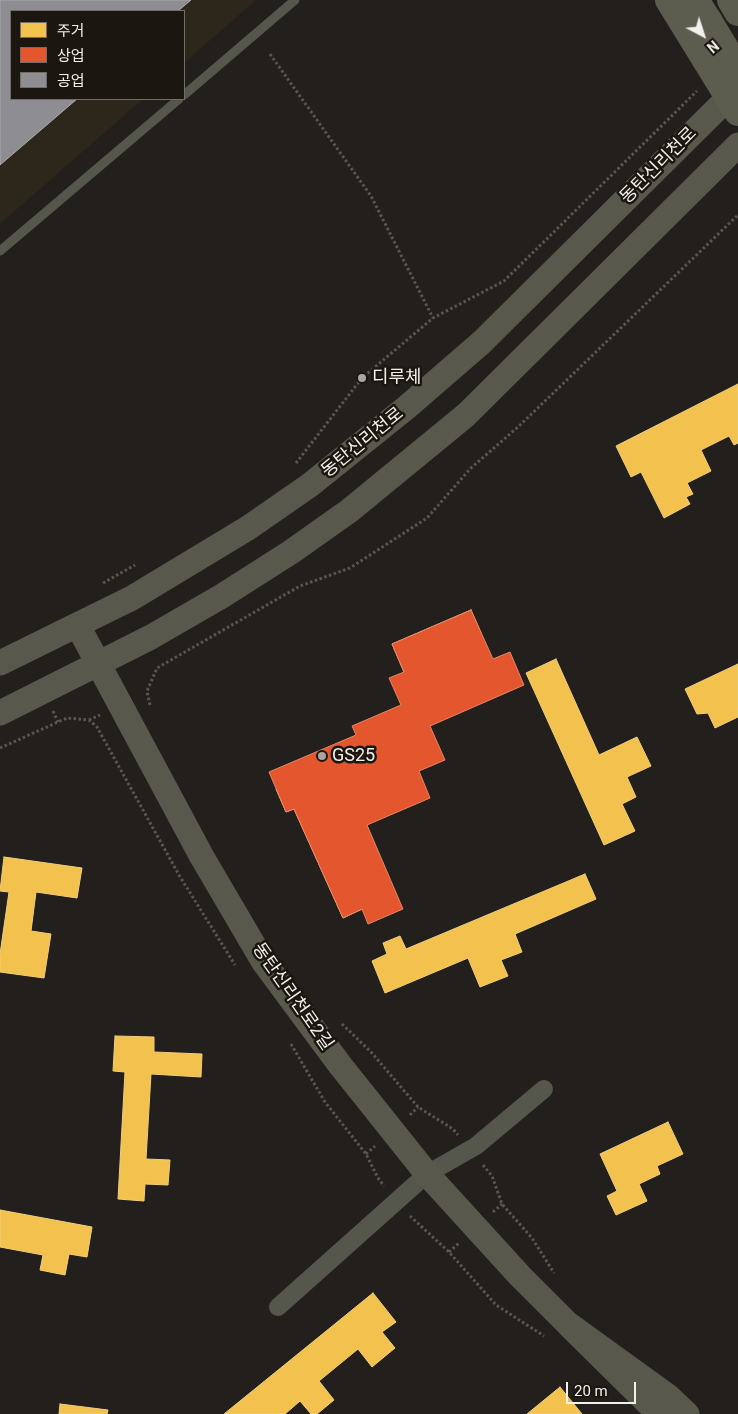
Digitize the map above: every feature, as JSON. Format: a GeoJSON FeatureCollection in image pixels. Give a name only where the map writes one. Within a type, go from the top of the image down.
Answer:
{"type":"FeatureCollection","features":[{"type":"Feature","properties":{"kind":"highway"},"geometry":{"type":"LineString","coordinates":[[669,0],[699,19],[738,70]]}},
{"type":"Feature","properties":{"kind":"highway"},"geometry":{"type":"LineString","coordinates":[[699,19],[738,112]]}},
{"type":"Feature","properties":{"kind":"main road","name":"동탄신리천로"},"geometry":{"type":"LineString","coordinates":[[0,663],[132,598],[248,528],[310,485],[370,438],[482,342],[738,88]]}},
{"type":"Feature","properties":{"kind":"main road"},"geometry":{"type":"LineString","coordinates":[[0,713],[99,665],[222,596],[291,552],[410,464],[512,372],[738,146]]}},
{"type":"Feature","properties":{"kind":"main road","name":"동탄신리천로2길"},"geometry":{"type":"LineString","coordinates":[[78,626],[202,857],[263,961],[340,1065],[427,1174],[520,1276],[659,1414]]}},
{"type":"Feature","properties":{"kind":"main road","name":"동탄신리천로2길"},"geometry":{"type":"LineString","coordinates":[[568,1324],[669,1397],[687,1414]]}},
{"type":"Feature","properties":{"kind":"street"},"geometry":{"type":"LineString","coordinates":[[278,1306],[427,1174],[476,1146],[544,1089]]}},
{"type":"Feature","properties":{"kind":"lane"},"geometry":{"type":"LineString","coordinates":[[185,93],[294,0]]}},
{"type":"Feature","properties":{"kind":"lane"},"geometry":{"type":"LineString","coordinates":[[0,251],[178,100]]}},
{"type":"Feature","properties":{"kind":"path"},"geometry":{"type":"LineString","coordinates":[[270,54],[371,196],[433,318]]}},
{"type":"Feature","properties":{"kind":"path"},"geometry":{"type":"LineString","coordinates":[[289,468],[296,463],[362,378],[433,318],[504,282],[699,89]]}},
{"type":"Feature","properties":{"kind":"path"},"geometry":{"type":"LineString","coordinates":[[153,710],[147,691],[157,668],[300,586],[350,568],[427,518],[471,468],[518,427],[738,215]]}},
{"type":"Feature","properties":{"kind":"path"},"geometry":{"type":"LineString","coordinates":[[98,586],[144,561]]}},
{"type":"Feature","properties":{"kind":"path"},"geometry":{"type":"LineString","coordinates":[[0,748],[67,718],[89,720]]}},
{"type":"Feature","properties":{"kind":"path"},"geometry":{"type":"LineString","coordinates":[[336,1018],[371,1052],[418,1107],[453,1129]]}},
{"type":"Feature","properties":{"kind":"path"},"geometry":{"type":"LineString","coordinates":[[492,1176],[502,1204],[532,1238],[558,1280]]}},
{"type":"Feature","properties":{"kind":"path"},"geometry":{"type":"LineString","coordinates":[[416,1223],[449,1252],[496,1304],[549,1340]]}},
{"type":"Feature","properties":{"kind":"shaded area"},"geometry":{"type":"Polygon","coordinates":[[[0,0],[256,0],[185,62],[185,10],[10,10],[10,100],[142,100],[0,224],[0,0]]]}},
{"type":"Feature","properties":{"kind":"building: 주거"},"geometry":{"type":"Polygon","coordinates":[[[738,384],[738,443],[734,445],[729,436],[701,450],[711,471],[687,483],[693,494],[686,497],[690,504],[664,518],[641,472],[631,477],[616,446],[738,384]]]}},
{"type":"Feature","properties":{"kind":"building: 주거"},"geometry":{"type":"Polygon","coordinates":[[[471,610],[481,633],[457,643],[467,666],[446,675],[458,703],[429,715],[408,668],[404,672],[392,644],[471,610]]]}},
{"type":"Feature","properties":{"kind":"building: 주거"},"geometry":{"type":"Polygon","coordinates":[[[556,659],[599,755],[637,737],[651,766],[627,777],[636,797],[622,804],[635,831],[604,845],[526,673],[556,659]]]}},
{"type":"Feature","properties":{"kind":"building: 주거"},"geometry":{"type":"Polygon","coordinates":[[[738,664],[738,717],[715,728],[708,713],[697,714],[685,689],[738,664]]]}},
{"type":"Feature","properties":{"kind":"building: 주거"},"geometry":{"type":"Polygon","coordinates":[[[365,749],[379,778],[351,791],[360,812],[336,822],[373,904],[343,918],[294,809],[286,812],[276,789],[365,749]]]}},
{"type":"Feature","properties":{"kind":"building: 주거"},"geometry":{"type":"Polygon","coordinates":[[[4,857],[82,868],[77,898],[36,892],[31,931],[51,934],[44,978],[0,972],[0,954],[9,892],[0,891],[4,857]]]}},
{"type":"Feature","properties":{"kind":"building: 주거"},"geometry":{"type":"Polygon","coordinates":[[[585,874],[596,899],[515,934],[522,952],[501,960],[508,976],[480,987],[468,958],[385,993],[372,961],[387,954],[383,943],[400,936],[406,949],[585,874]]]}},
{"type":"Feature","properties":{"kind":"building: 주거"},"geometry":{"type":"Polygon","coordinates":[[[115,1036],[154,1037],[154,1052],[202,1054],[201,1077],[151,1074],[146,1159],[170,1160],[168,1185],[145,1184],[144,1201],[118,1199],[125,1072],[113,1071],[115,1036]]]}},
{"type":"Feature","properties":{"kind":"building: 주거"},"geometry":{"type":"Polygon","coordinates":[[[668,1122],[683,1154],[657,1166],[660,1174],[639,1184],[647,1201],[616,1215],[607,1196],[617,1191],[600,1154],[668,1122]]]}},
{"type":"Feature","properties":{"kind":"building: 주거"},"geometry":{"type":"Polygon","coordinates":[[[0,1210],[92,1227],[87,1257],[69,1254],[65,1275],[40,1270],[43,1255],[0,1247],[0,1210]]]}},
{"type":"Feature","properties":{"kind":"building: 주거"},"geometry":{"type":"Polygon","coordinates":[[[373,1293],[396,1322],[382,1332],[395,1348],[372,1367],[358,1349],[319,1381],[334,1400],[317,1414],[311,1414],[300,1401],[285,1414],[224,1414],[373,1293]]]}},
{"type":"Feature","properties":{"kind":"building: 주거"},"geometry":{"type":"Polygon","coordinates":[[[560,1387],[582,1414],[527,1414],[560,1387]]]}},
{"type":"Feature","properties":{"kind":"building: 주거"},"geometry":{"type":"Polygon","coordinates":[[[60,1404],[108,1410],[107,1414],[59,1414],[60,1404]]]}},
{"type":"Feature","properties":{"kind":"building: 상업"},"geometry":{"type":"Polygon","coordinates":[[[471,610],[493,659],[510,652],[524,685],[430,726],[445,760],[419,771],[430,798],[367,825],[403,909],[368,924],[362,909],[343,918],[294,809],[286,812],[269,772],[356,735],[352,726],[401,705],[389,678],[404,672],[392,644],[471,610]]]}},
{"type":"Feature","properties":{"kind":"building: 공업"},"geometry":{"type":"Polygon","coordinates":[[[0,0],[191,0],[179,10],[10,10],[10,100],[76,100],[0,165],[0,0]]]}},
{"type":"Feature","properties":{"kind":"place","name":"디루체"},"geometry":{"type":"Point","coordinates":[362,378]}},
{"type":"Feature","properties":{"kind":"place","name":"GS25"},"geometry":{"type":"Point","coordinates":[322,756]}}]}
